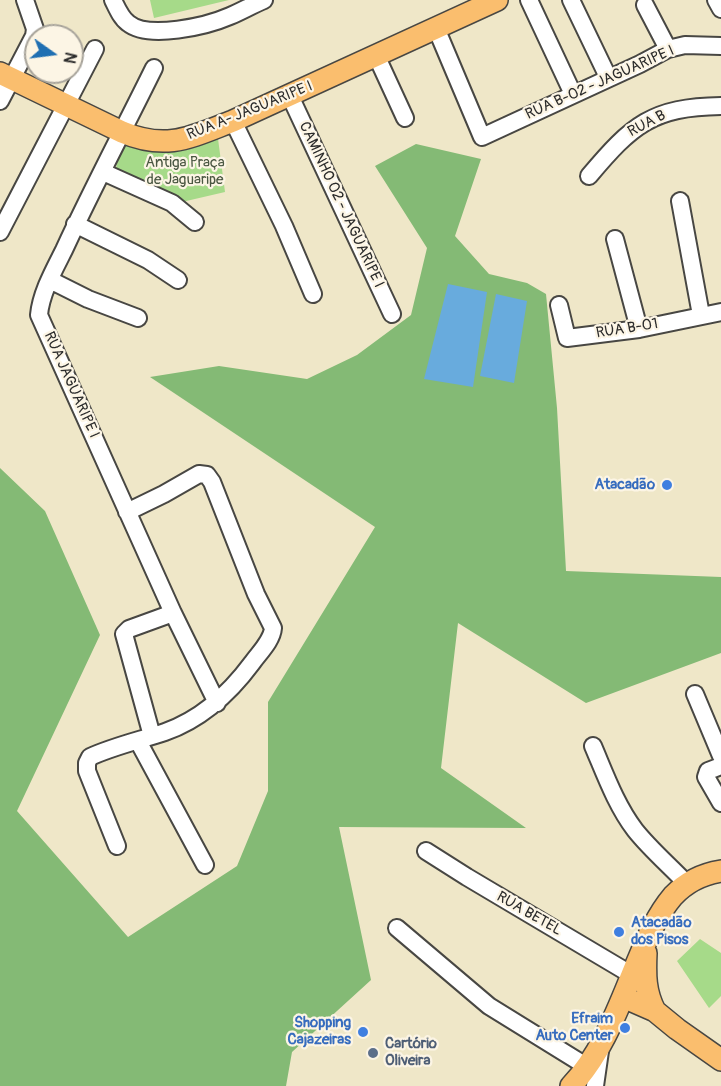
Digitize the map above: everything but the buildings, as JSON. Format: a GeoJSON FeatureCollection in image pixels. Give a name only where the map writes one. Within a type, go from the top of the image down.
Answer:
{"type":"FeatureCollection","features":[{"type":"Feature","properties":{"kind":"main road","name":"RUA A- JAGUARIPE I"},"geometry":{"type":"LineString","coordinates":[[6,75],[138,139],[165,142],[195,135],[290,96],[497,0]]}},
{"type":"Feature","properties":{"kind":"main road"},"geometry":{"type":"LineString","coordinates":[[571,1086],[603,1038],[647,939],[664,907],[687,884],[703,875],[721,871]]}},
{"type":"Feature","properties":{"kind":"main road"},"geometry":{"type":"LineString","coordinates":[[647,939],[646,982],[651,1014]]}},
{"type":"Feature","properties":{"kind":"main road"},"geometry":{"type":"LineString","coordinates":[[621,1001],[677,1029],[721,1060]]}},
{"type":"Feature","properties":{"kind":"main road"},"geometry":{"type":"LineString","coordinates":[[603,1038],[626,1021],[651,1014]]}},
{"type":"Feature","properties":{"kind":"street"},"geometry":{"type":"LineString","coordinates":[[0,101],[6,75],[34,36],[35,29],[25,0]]}},
{"type":"Feature","properties":{"kind":"street"},"geometry":{"type":"LineString","coordinates":[[113,0],[126,22],[134,28],[154,32],[229,17],[264,0]]}},
{"type":"Feature","properties":{"kind":"street"},"geometry":{"type":"LineString","coordinates":[[529,0],[573,94]]}},
{"type":"Feature","properties":{"kind":"street"},"geometry":{"type":"LineString","coordinates":[[571,0],[608,77]]}},
{"type":"Feature","properties":{"kind":"street"},"geometry":{"type":"LineString","coordinates":[[716,0],[721,9]]}},
{"type":"Feature","properties":{"kind":"street"},"geometry":{"type":"LineString","coordinates":[[645,5],[668,49]]}},
{"type":"Feature","properties":{"kind":"street","name":"RUA B-02 - JAGUARIPE I"},"geometry":{"type":"LineString","coordinates":[[435,28],[482,137],[668,49],[685,45],[721,46]]}},
{"type":"Feature","properties":{"kind":"street"},"geometry":{"type":"LineString","coordinates":[[0,232],[95,50]]}},
{"type":"Feature","properties":{"kind":"street"},"geometry":{"type":"LineString","coordinates":[[376,56],[405,118]]}},
{"type":"Feature","properties":{"kind":"street","name":"RUA JAGUARIPE I"},"geometry":{"type":"LineString","coordinates":[[154,68],[75,225],[50,280],[39,315],[173,613],[217,703]]}},
{"type":"Feature","properties":{"kind":"street","name":"CAMINHO 02 - JAGUARIPE I"},"geometry":{"type":"LineString","coordinates":[[290,96],[392,315]]}},
{"type":"Feature","properties":{"kind":"street","name":"RUA B"},"geometry":{"type":"LineString","coordinates":[[589,176],[615,144],[629,132],[657,116],[690,106],[721,106]]}},
{"type":"Feature","properties":{"kind":"street"},"geometry":{"type":"LineString","coordinates":[[233,120],[313,294]]}},
{"type":"Feature","properties":{"kind":"street"},"geometry":{"type":"LineString","coordinates":[[103,172],[172,203],[195,222]]}},
{"type":"Feature","properties":{"kind":"street"},"geometry":{"type":"LineString","coordinates":[[680,201],[701,315]]}},
{"type":"Feature","properties":{"kind":"street"},"geometry":{"type":"LineString","coordinates":[[75,225],[148,260],[178,280]]}},
{"type":"Feature","properties":{"kind":"street"},"geometry":{"type":"LineString","coordinates":[[615,239],[639,329]]}},
{"type":"Feature","properties":{"kind":"street"},"geometry":{"type":"LineString","coordinates":[[50,280],[138,318]]}},
{"type":"Feature","properties":{"kind":"street","name":"RUA B-01"},"geometry":{"type":"LineString","coordinates":[[559,305],[567,338],[639,329],[721,312]]}},
{"type":"Feature","properties":{"kind":"street"},"geometry":{"type":"LineString","coordinates":[[117,846],[87,771],[90,757],[177,726],[217,703],[250,665],[273,633],[273,628],[256,594],[212,482],[207,475],[199,474],[127,512]]}},
{"type":"Feature","properties":{"kind":"street"},"geometry":{"type":"LineString","coordinates":[[173,613],[129,629],[124,634],[145,738],[205,866]]}},
{"type":"Feature","properties":{"kind":"street"},"geometry":{"type":"LineString","coordinates":[[695,694],[721,756]]}},
{"type":"Feature","properties":{"kind":"street"},"geometry":{"type":"LineString","coordinates":[[593,746],[610,787],[627,819],[687,884]]}},
{"type":"Feature","properties":{"kind":"street"},"geometry":{"type":"LineString","coordinates":[[721,766],[706,773],[721,803]]}},
{"type":"Feature","properties":{"kind":"street","name":"RUA BETEL"},"geometry":{"type":"LineString","coordinates":[[426,851],[632,975]]}},
{"type":"Feature","properties":{"kind":"street"},"geometry":{"type":"LineString","coordinates":[[397,928],[489,1006],[586,1066]]}},
{"type":"Feature","properties":{"kind":"street"},"geometry":{"type":"LineString","coordinates":[[595,1086],[603,1038]]}},
{"type":"Feature","properties":{"kind":"green space"},"geometry":{"type":"Polygon","coordinates":[[[150,0],[229,0],[154,18],[150,0]]]}},
{"type":"Feature","properties":{"kind":"green space","name":"Antiga Praça de Jaguaripe"},"geometry":{"type":"Polygon","coordinates":[[[217,131],[225,192],[182,202],[115,172],[123,139],[217,131]]]}},
{"type":"Feature","properties":{"kind":"green space"},"geometry":{"type":"Polygon","coordinates":[[[416,144],[481,159],[455,236],[489,274],[527,283],[546,294],[557,408],[566,571],[721,577],[721,653],[586,703],[458,623],[441,768],[526,828],[339,827],[371,980],[292,1052],[286,1086],[0,1086],[0,468],[45,511],[100,635],[17,811],[128,937],[237,866],[268,791],[268,702],[375,527],[150,377],[219,366],[307,379],[357,355],[411,315],[427,248],[375,166],[416,144]]]}},
{"type":"Feature","properties":{"kind":"green space"},"geometry":{"type":"Polygon","coordinates":[[[700,939],[721,953],[721,996],[709,1008],[677,961],[700,939]]]}},
{"type":"Feature","properties":{"kind":"water"},"geometry":{"type":"Polygon","coordinates":[[[448,284],[487,292],[473,387],[424,379],[448,284]]]}},
{"type":"Feature","properties":{"kind":"water"},"geometry":{"type":"Polygon","coordinates":[[[496,294],[527,301],[514,383],[480,376],[496,294]]]}},
{"type":"Feature","properties":{"kind":"place","name":"Atacadão"},"geometry":{"type":"Point","coordinates":[667,485]}},
{"type":"Feature","properties":{"kind":"place","name":"Atacadão dos Pisos"},"geometry":{"type":"Point","coordinates":[619,932]}},
{"type":"Feature","properties":{"kind":"place","name":"Efraim Auto Center"},"geometry":{"type":"Point","coordinates":[625,1028]}},
{"type":"Feature","properties":{"kind":"place","name":"Shopping Cajazeiras"},"geometry":{"type":"Point","coordinates":[363,1032]}},
{"type":"Feature","properties":{"kind":"place","name":"Cartório Oliveira"},"geometry":{"type":"Point","coordinates":[373,1053]}}]}
